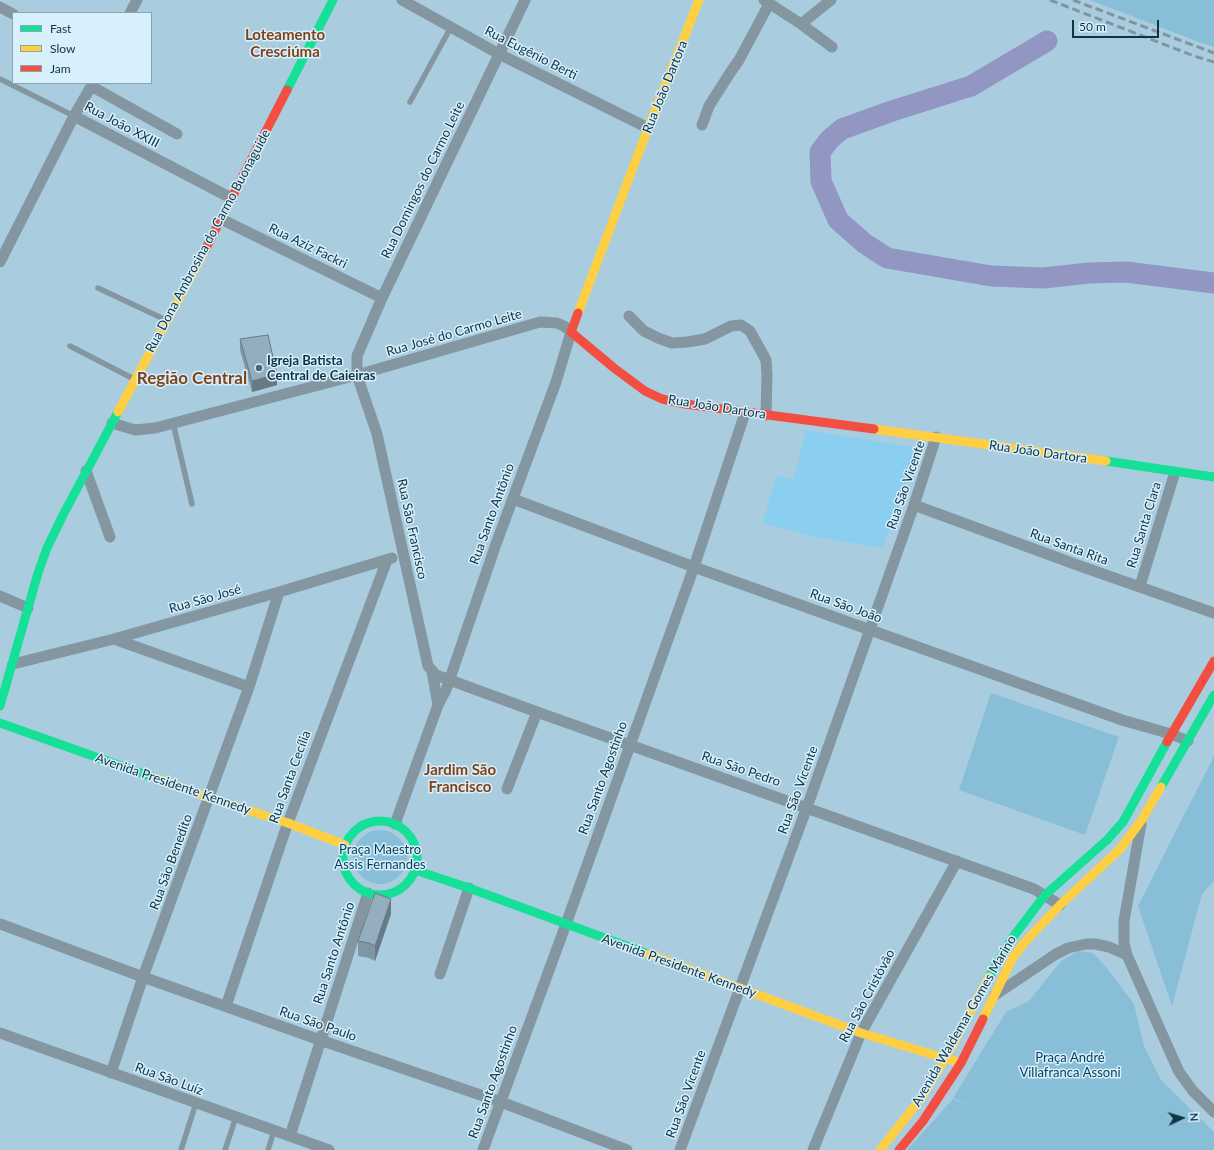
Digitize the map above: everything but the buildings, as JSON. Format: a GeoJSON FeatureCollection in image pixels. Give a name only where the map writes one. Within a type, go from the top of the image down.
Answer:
{"type":"FeatureCollection","features":[{"type":"Feature","properties":{"kind":"street"},"geometry":{"type":"LineString","coordinates":[[131,12],[137,0]]}},
{"type":"Feature","properties":{"kind":"street","name":"Rua Dona Ambrosina do Carmo Buonaguide"},"geometry":{"type":"LineString","coordinates":[[0,706],[38,573],[47,548],[86,471],[221,219],[230,198],[333,0]]}},
{"type":"Feature","properties":{"kind":"street","name":"Rua Eugênio Berti"},"geometry":{"type":"LineString","coordinates":[[402,0],[500,54],[648,128]]}},
{"type":"Feature","properties":{"kind":"street","name":"Rua Domingos do Carmo Leite"},"geometry":{"type":"LineString","coordinates":[[357,375],[357,356],[382,298],[525,0]]}},
{"type":"Feature","properties":{"kind":"street","name":"Rua João Dartora"},"geometry":{"type":"LineString","coordinates":[[699,0],[570,332],[645,391],[662,399],[684,404],[936,437],[1214,477]]}},
{"type":"Feature","properties":{"kind":"street"},"geometry":{"type":"LineString","coordinates":[[800,24],[831,0]]}},
{"type":"Feature","properties":{"kind":"street"},"geometry":{"type":"LineString","coordinates":[[702,125],[709,106],[739,60],[767,2],[832,47]]}},
{"type":"Feature","properties":{"kind":"street"},"geometry":{"type":"LineString","coordinates":[[0,7],[12,13]]}},
{"type":"Feature","properties":{"kind":"street"},"geometry":{"type":"LineString","coordinates":[[0,262],[74,116],[92,84],[177,134]]}},
{"type":"Feature","properties":{"kind":"street","name":"Rua João XXIII"},"geometry":{"type":"LineString","coordinates":[[74,116],[230,198]]}},
{"type":"Feature","properties":{"kind":"street","name":"Rua Aziz Fackri"},"geometry":{"type":"LineString","coordinates":[[221,219],[382,298]]}},
{"type":"Feature","properties":{"kind":"street"},"geometry":{"type":"LineString","coordinates":[[629,316],[644,331],[672,343],[705,339],[731,326],[741,325],[750,331],[766,360],[766,415]]}},
{"type":"Feature","properties":{"kind":"street","name":"Rua José do Carmo Leite"},"geometry":{"type":"LineString","coordinates":[[112,423],[135,430],[155,428],[357,375],[540,322],[557,323],[564,326],[570,332]]}},
{"type":"Feature","properties":{"kind":"street","name":"Rua Santo Antônio"},"geometry":{"type":"LineString","coordinates":[[395,824],[438,705],[446,690],[556,382],[570,332]]}},
{"type":"Feature","properties":{"kind":"street","name":"Rua São Francisco"},"geometry":{"type":"LineString","coordinates":[[357,375],[377,434],[428,666],[432,671]]}},
{"type":"Feature","properties":{"kind":"street","name":"Rua Santo Agostinho"},"geometry":{"type":"LineString","coordinates":[[483,1150],[694,567],[745,413]]}},
{"type":"Feature","properties":{"kind":"street","name":"Rua São Vicente"},"geometry":{"type":"LineString","coordinates":[[680,1150],[807,807],[914,505],[936,437]]}},
{"type":"Feature","properties":{"kind":"street"},"geometry":{"type":"LineString","coordinates":[[86,471],[110,537]]}},
{"type":"Feature","properties":{"kind":"street","name":"Rua Santa Clara"},"geometry":{"type":"LineString","coordinates":[[1140,586],[1175,472]]}},
{"type":"Feature","properties":{"kind":"street","name":"Rua São João"},"geometry":{"type":"LineString","coordinates":[[513,499],[694,567],[1122,720],[1171,734],[1188,741]]}},
{"type":"Feature","properties":{"kind":"street","name":"Rua Santa Rita"},"geometry":{"type":"LineString","coordinates":[[914,505],[1073,564],[1140,586],[1214,613]]}},
{"type":"Feature","properties":{"kind":"street","name":"Rua São José"},"geometry":{"type":"LineString","coordinates":[[13,664],[114,639],[403,555]]}},
{"type":"Feature","properties":{"kind":"street","name":"Rua Santa Cecília"},"geometry":{"type":"LineString","coordinates":[[226,1006],[288,823],[387,560]]}},
{"type":"Feature","properties":{"kind":"street","name":"Rua São Benedito"},"geometry":{"type":"LineString","coordinates":[[111,1073],[143,977],[210,798],[249,687],[278,592]]}},
{"type":"Feature","properties":{"kind":"street"},"geometry":{"type":"LineString","coordinates":[[0,596],[28,608]]}},
{"type":"Feature","properties":{"kind":"street"},"geometry":{"type":"LineString","coordinates":[[114,639],[249,687]]}},
{"type":"Feature","properties":{"kind":"street","name":"Avenida Waldemar Gomes Marino"},"geometry":{"type":"LineString","coordinates":[[880,1150],[922,1097],[945,1059],[983,987],[1009,943],[1045,895],[1107,840],[1123,822],[1171,734],[1214,661]]}},
{"type":"Feature","properties":{"kind":"street"},"geometry":{"type":"LineString","coordinates":[[432,671],[436,675],[449,679]]}},
{"type":"Feature","properties":{"kind":"street","name":"Rua Santo Antônio"},"geometry":{"type":"LineString","coordinates":[[432,671],[438,705]]}},
{"type":"Feature","properties":{"kind":"street","name":"Rua São Pedro"},"geometry":{"type":"LineString","coordinates":[[449,679],[537,712],[1034,889],[1060,905]]}},
{"type":"Feature","properties":{"kind":"street","name":"Avenida Waldemar Gomes Marino"},"geometry":{"type":"LineString","coordinates":[[899,1150],[923,1121],[961,1063],[1012,960],[1024,943],[1060,905],[1120,848],[1141,821],[1214,694]]}},
{"type":"Feature","properties":{"kind":"street"},"geometry":{"type":"LineString","coordinates":[[507,789],[537,712]]}},
{"type":"Feature","properties":{"kind":"street","name":"Avenida Presidente Kennedy"},"geometry":{"type":"LineString","coordinates":[[0,723],[210,798],[288,823],[345,845]]}},
{"type":"Feature","properties":{"kind":"street"},"geometry":{"type":"LineString","coordinates":[[384,820],[395,824],[405,830],[412,840],[416,851],[415,870],[407,883],[399,890],[389,894],[378,895],[368,893],[357,888],[349,878],[344,867],[342,855],[345,845],[352,833],[361,825],[372,821],[384,820]]}},
{"type":"Feature","properties":{"kind":"street"},"geometry":{"type":"LineString","coordinates":[[1141,821],[1124,921],[1124,943],[1127,955],[1178,1072],[1193,1091],[1214,1112]]}},
{"type":"Feature","properties":{"kind":"street","name":"Rua São Cristóvão"},"geometry":{"type":"LineString","coordinates":[[813,1150],[861,1033],[958,861]]}},
{"type":"Feature","properties":{"kind":"street","name":"Avenida Presidente Kennedy"},"geometry":{"type":"LineString","coordinates":[[415,870],[469,888],[861,1033],[961,1063]]}},
{"type":"Feature","properties":{"kind":"street"},"geometry":{"type":"LineString","coordinates":[[440,974],[469,888]]}},
{"type":"Feature","properties":{"kind":"street","name":"Rua Santo Antônio"},"geometry":{"type":"LineString","coordinates":[[290,1136],[368,893]]}},
{"type":"Feature","properties":{"kind":"street","name":"Rua São Paulo"},"geometry":{"type":"LineString","coordinates":[[0,924],[320,1040],[501,1102],[627,1150]]}},
{"type":"Feature","properties":{"kind":"street"},"geometry":{"type":"LineString","coordinates":[[994,995],[1056,954],[1068,948],[1086,944],[1096,944],[1109,947],[1127,955]]}},
{"type":"Feature","properties":{"kind":"street","name":"Rua São Luíz"},"geometry":{"type":"LineString","coordinates":[[0,1033],[329,1150]]}},
{"type":"Feature","properties":{"kind":"lane"},"geometry":{"type":"LineString","coordinates":[[410,102],[451,27]]}},
{"type":"Feature","properties":{"kind":"lane","name":"Rua João XXIII"},"geometry":{"type":"LineString","coordinates":[[0,79],[74,116]]}},
{"type":"Feature","properties":{"kind":"lane"},"geometry":{"type":"LineString","coordinates":[[98,288],[166,320]]}},
{"type":"Feature","properties":{"kind":"lane"},"geometry":{"type":"LineString","coordinates":[[70,346],[135,380]]}},
{"type":"Feature","properties":{"kind":"lane"},"geometry":{"type":"LineString","coordinates":[[173,423],[192,504]]}},
{"type":"Feature","properties":{"kind":"lane"},"geometry":{"type":"LineString","coordinates":[[181,1150],[196,1103]]}},
{"type":"Feature","properties":{"kind":"lane"},"geometry":{"type":"LineString","coordinates":[[225,1150],[236,1117]]}},
{"type":"Feature","properties":{"kind":"lane"},"geometry":{"type":"LineString","coordinates":[[268,1150],[274,1131]]}},
{"type":"Feature","properties":{"kind":"shaded area"},"geometry":{"type":"Polygon","coordinates":[[[806,430],[911,447],[917,450],[899,505],[882,548],[812,536],[762,523],[777,476],[794,479],[806,430]]]}},
{"type":"Feature","properties":{"kind":"green space"},"geometry":{"type":"Polygon","coordinates":[[[1090,0],[1214,0],[1214,47],[1199,42],[1090,0]]]}},
{"type":"Feature","properties":{"kind":"green space"},"geometry":{"type":"Polygon","coordinates":[[[991,693],[1119,737],[1085,835],[959,790],[991,693]]]}},
{"type":"Feature","properties":{"kind":"green space"},"geometry":{"type":"Polygon","coordinates":[[[1214,756],[1214,881],[1202,894],[1172,1006],[1138,906],[1214,756]]]}},
{"type":"Feature","properties":{"kind":"green space","name":"Praça Maestro Assis Fernandes"},"geometry":{"type":"Polygon","coordinates":[[[380,830],[390,832],[399,838],[405,847],[407,857],[405,867],[399,876],[390,882],[380,884],[370,882],[361,876],[355,867],[353,857],[355,847],[361,838],[370,832],[380,830]]]}},
{"type":"Feature","properties":{"kind":"green space","name":"Praça André Villafranca Assoni"},"geometry":{"type":"Polygon","coordinates":[[[1079,951],[1093,953],[1106,967],[1134,1004],[1144,1046],[1161,1080],[1214,1132],[1214,1150],[907,1150],[953,1099],[970,1106],[953,1098],[1006,1012],[1029,1001],[1062,960],[1079,951]]]}},
{"type":"Feature","properties":{"kind":"waterway"},"geometry":{"type":"LineString","coordinates":[[1047,41],[971,86],[892,111],[842,129],[830,139],[820,152],[821,181],[838,220],[864,243],[887,258],[991,276],[1043,278],[1089,273],[1126,272],[1214,283]]}},
{"type":"Feature","properties":{"kind":"railway"},"geometry":{"type":"LineString","coordinates":[[1050,0],[1194,56],[1214,62]]}},
{"type":"Feature","properties":{"kind":"railway"},"geometry":{"type":"LineString","coordinates":[[1073,0],[1214,53]]}},
{"type":"Feature","properties":{"kind":"traffic: fast"},"geometry":{"type":"LineString","coordinates":[[287,90],[333,0]]}},
{"type":"Feature","properties":{"kind":"traffic: fast"},"geometry":{"type":"LineString","coordinates":[[0,706],[38,573],[47,548],[118,412]]}},
{"type":"Feature","properties":{"kind":"traffic: fast"},"geometry":{"type":"LineString","coordinates":[[1106,461],[1214,477]]}},
{"type":"Feature","properties":{"kind":"traffic: fast"},"geometry":{"type":"LineString","coordinates":[[1161,787],[1214,695]]}},
{"type":"Feature","properties":{"kind":"traffic: fast"},"geometry":{"type":"LineString","coordinates":[[0,723],[155,778]]}},
{"type":"Feature","properties":{"kind":"traffic: fast"},"geometry":{"type":"LineString","coordinates":[[989,977],[1013,937],[1045,895],[1107,840],[1123,822],[1167,742]]}},
{"type":"Feature","properties":{"kind":"traffic: fast"},"geometry":{"type":"LineString","coordinates":[[380,821],[401,827],[411,837],[417,858],[411,879],[401,889],[380,895],[359,889],[349,879],[343,858],[349,837],[359,827],[380,821]]}},
{"type":"Feature","properties":{"kind":"traffic: fast"},"geometry":{"type":"LineString","coordinates":[[415,870],[469,888],[648,954]]}},
{"type":"Feature","properties":{"kind":"traffic: slow"},"geometry":{"type":"LineString","coordinates":[[578,313],[648,128],[699,0]]}},
{"type":"Feature","properties":{"kind":"traffic: slow"},"geometry":{"type":"LineString","coordinates":[[118,412],[205,250]]}},
{"type":"Feature","properties":{"kind":"traffic: slow"},"geometry":{"type":"LineString","coordinates":[[874,429],[1106,461]]}},
{"type":"Feature","properties":{"kind":"traffic: slow"},"geometry":{"type":"LineString","coordinates":[[155,778],[210,798],[288,823],[345,845]]}},
{"type":"Feature","properties":{"kind":"traffic: slow"},"geometry":{"type":"LineString","coordinates":[[983,1019],[1012,959],[1024,943],[1060,905],[1120,849],[1141,821],[1161,787]]}},
{"type":"Feature","properties":{"kind":"traffic: slow"},"geometry":{"type":"LineString","coordinates":[[648,954],[861,1033],[961,1063]]}},
{"type":"Feature","properties":{"kind":"traffic: slow"},"geometry":{"type":"LineString","coordinates":[[880,1150],[922,1097],[945,1059],[989,977]]}},
{"type":"Feature","properties":{"kind":"traffic: jam"},"geometry":{"type":"LineString","coordinates":[[205,250],[287,90]]}},
{"type":"Feature","properties":{"kind":"traffic: jam"},"geometry":{"type":"LineString","coordinates":[[578,313],[571,332],[614,368],[645,391],[662,399],[685,404],[874,429]]}},
{"type":"Feature","properties":{"kind":"traffic: jam"},"geometry":{"type":"LineString","coordinates":[[1167,742],[1214,661]]}},
{"type":"Feature","properties":{"kind":"traffic: jam"},"geometry":{"type":"LineString","coordinates":[[899,1150],[923,1121],[961,1063],[983,1019]]}},
{"type":"Feature","properties":{"kind":"place","name":"Igreja Batista Central de Caieiras"},"geometry":{"type":"Point","coordinates":[259,368]}},
{"type":"Feature","properties":{"kind":"district","name":"Loteamento Cresciúma"},"geometry":{"type":"Point","coordinates":[285,44]}},
{"type":"Feature","properties":{"kind":"district","name":"Região Central"},"geometry":{"type":"Point","coordinates":[192,379]}},
{"type":"Feature","properties":{"kind":"district","name":"Jardim São Francisco"},"geometry":{"type":"Point","coordinates":[460,778]}}]}
